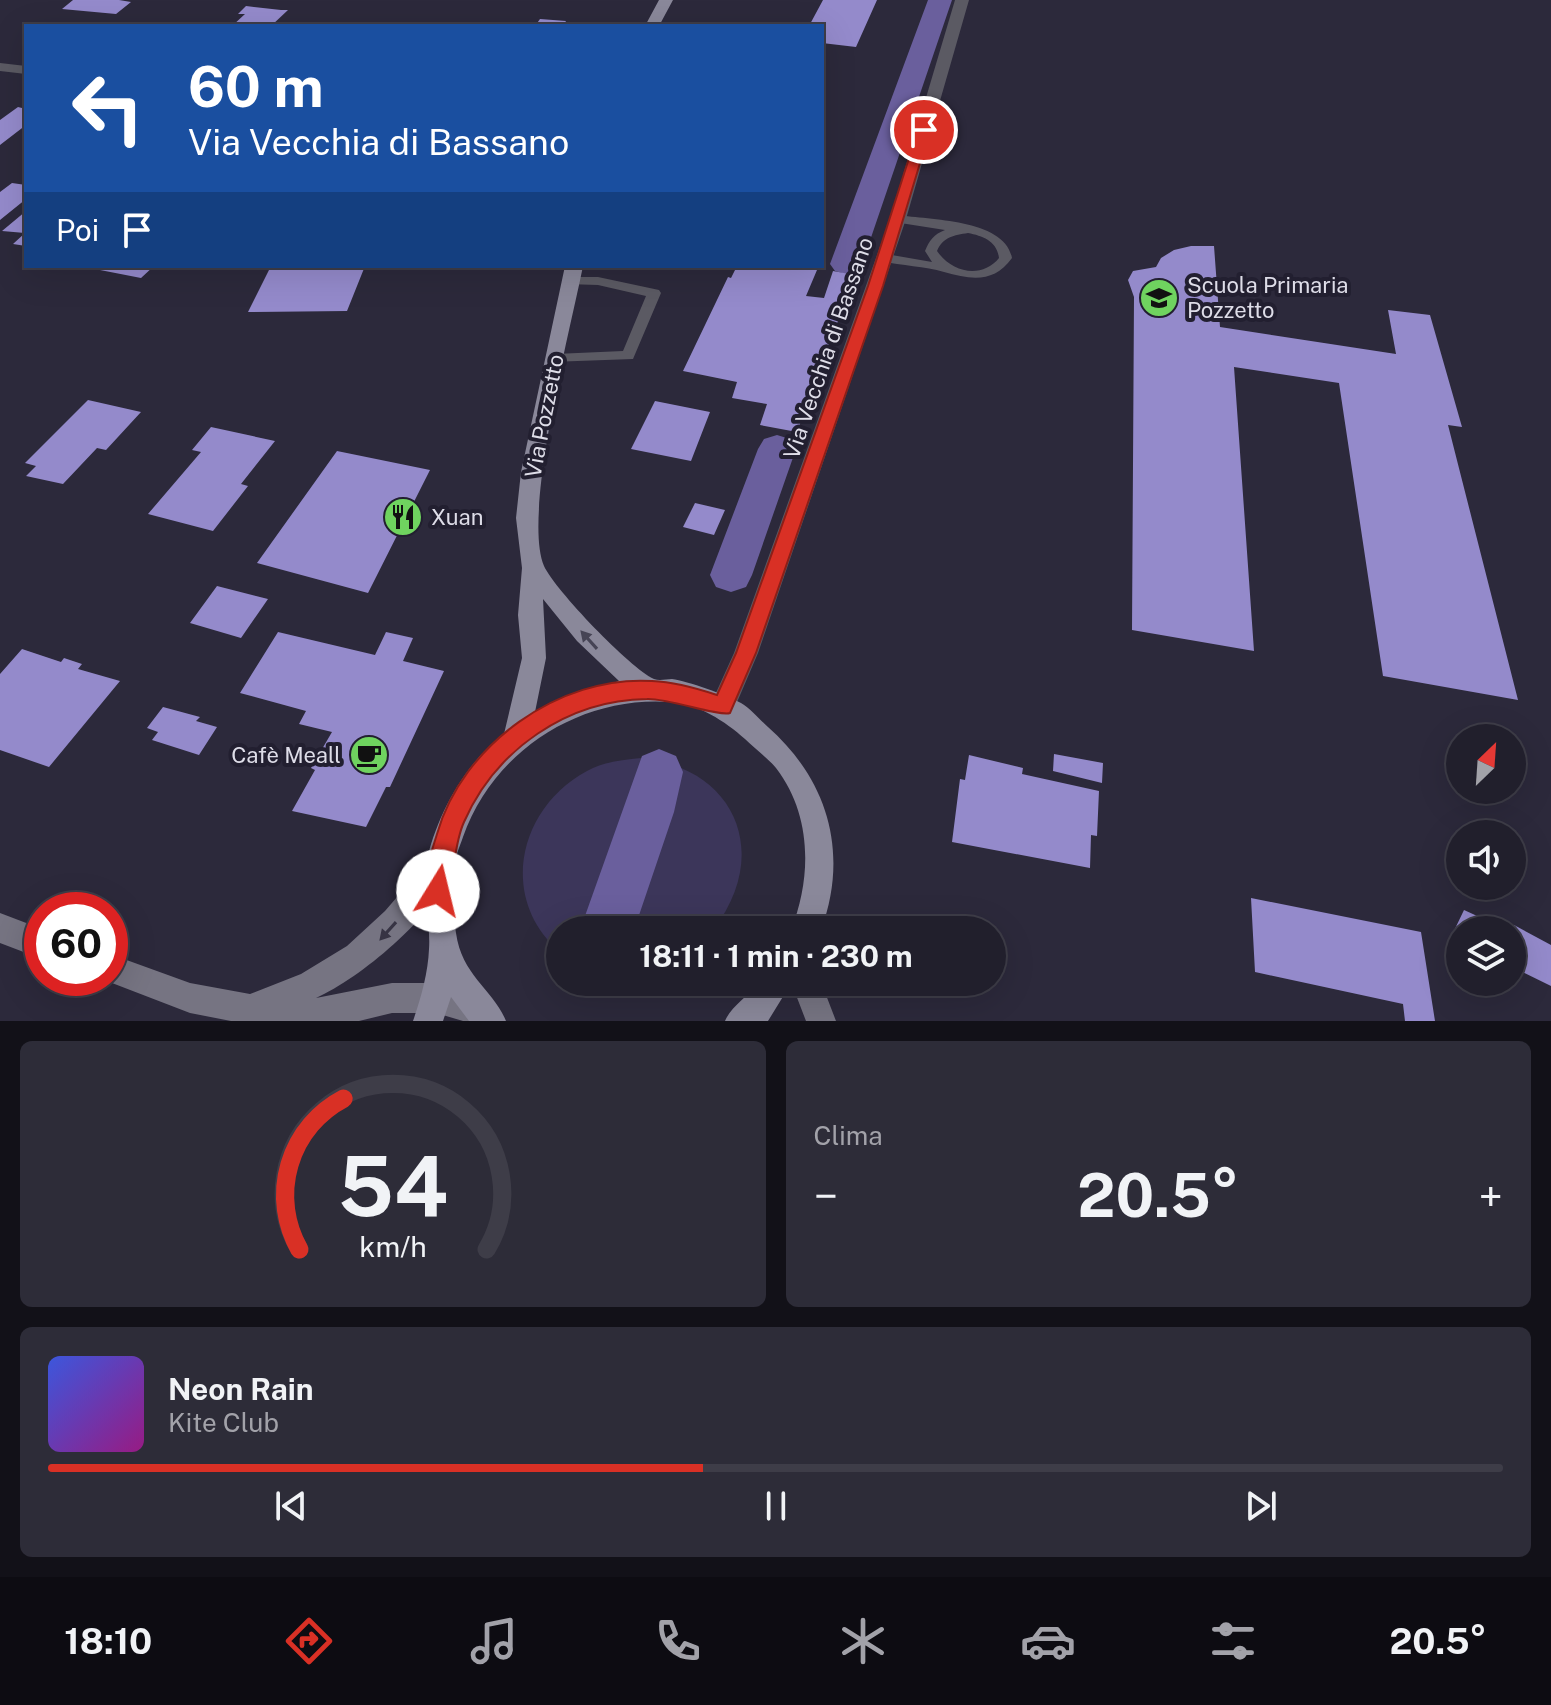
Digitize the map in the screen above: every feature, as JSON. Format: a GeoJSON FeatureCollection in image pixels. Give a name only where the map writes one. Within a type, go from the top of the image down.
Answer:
{"type":"FeatureCollection","features":[{"type":"Feature","properties":{"kind":"main road"},"geometry":{"type":"LineString","coordinates":[[653,24],[666,0]]}},
{"type":"Feature","properties":{"kind":"main road","name":"Via Pozzetto"},"geometry":{"type":"LineString","coordinates":[[517,735],[534,658],[530,615],[533,568],[527,518],[532,472],[573,274]]}},
{"type":"Feature","properties":{"kind":"main road"},"geometry":{"type":"LineString","coordinates":[[533,568],[588,641],[619,669],[649,689]]}},
{"type":"Feature","properties":{"kind":"main road"},"geometry":{"type":"LineString","coordinates":[[484,1015],[458,981],[445,948],[437,910],[438,871],[453,819],[480,773],[517,735],[547,715],[580,700],[649,689],[687,694],[723,706],[767,736],[800,780],[818,834],[818,894],[811,916]]}},
{"type":"Feature","properties":{"kind":"main road"},"geometry":{"type":"LineString","coordinates":[[237,1015],[294,994],[351,964],[383,938],[438,871]]}},
{"type":"Feature","properties":{"kind":"main road"},"geometry":{"type":"LineString","coordinates":[[0,928],[24,937]]}},
{"type":"Feature","properties":{"kind":"main road"},"geometry":{"type":"LineString","coordinates":[[432,1009],[445,948]]}},
{"type":"Feature","properties":{"kind":"main road"},"geometry":{"type":"LineString","coordinates":[[128,976],[237,1015],[286,1016],[332,1012],[392,998],[432,1009],[484,1015]]}},
{"type":"Feature","properties":{"kind":"main road"},"geometry":{"type":"LineString","coordinates":[[740,1021],[757,1010],[767,996]]}},
{"type":"Feature","properties":{"kind":"main road"},"geometry":{"type":"LineString","coordinates":[[811,996],[821,1021]]}},
{"type":"Feature","properties":{"kind":"street","name":"Via Vecchia di Bassano"},"geometry":{"type":"LineString","coordinates":[[723,706],[751,639],[886,258],[962,0]]}},
{"type":"Feature","properties":{"kind":"street"},"geometry":{"type":"LineString","coordinates":[[0,67],[24,70]]}},
{"type":"Feature","properties":{"kind":"lane"},"geometry":{"type":"LineString","coordinates":[[886,258],[969,275],[994,272],[1006,258],[1001,243],[992,236],[968,229],[898,219]]}},
{"type":"Feature","properties":{"kind":"lane"},"geometry":{"type":"LineString","coordinates":[[945,268],[935,260],[931,251],[934,242],[941,235],[968,229]]}},
{"type":"Feature","properties":{"kind":"lane"},"geometry":{"type":"LineString","coordinates":[[555,359],[628,356],[654,293],[573,274]]}},
{"type":"Feature","properties":{"kind":"shaded area"},"geometry":{"type":"Polygon","coordinates":[[[641,758],[674,765],[701,778],[721,797],[735,819],[741,845],[740,872],[731,901],[722,916],[546,916],[546,937],[528,907],[523,881],[524,856],[532,831],[545,807],[563,787],[587,771],[641,758]]]}},
{"type":"Feature","properties":{"kind":"building"},"geometry":{"type":"Polygon","coordinates":[[[73,0],[131,2],[116,14],[62,9],[73,0]]]}},
{"type":"Feature","properties":{"kind":"building"},"geometry":{"type":"Polygon","coordinates":[[[823,0],[877,0],[856,47],[824,43],[824,24],[810,24],[823,0]]]}},
{"type":"Feature","properties":{"kind":"building"},"geometry":{"type":"Polygon","coordinates":[[[246,6],[288,10],[273,24],[234,24],[245,14],[238,14],[246,6]]]}},
{"type":"Feature","properties":{"kind":"building"},"geometry":{"type":"Polygon","coordinates":[[[540,19],[566,21],[564,24],[536,24],[540,19]]]}},
{"type":"Feature","properties":{"kind":"building"},"geometry":{"type":"Polygon","coordinates":[[[18,107],[24,108],[24,127],[0,145],[0,120],[18,107]]]}},
{"type":"Feature","properties":{"kind":"building"},"geometry":{"type":"Polygon","coordinates":[[[12,183],[24,185],[24,201],[0,220],[0,192],[12,183]]]}},
{"type":"Feature","properties":{"kind":"building"},"geometry":{"type":"Polygon","coordinates":[[[24,213],[24,233],[2,231],[24,213]]]}},
{"type":"Feature","properties":{"kind":"building"},"geometry":{"type":"Polygon","coordinates":[[[24,234],[24,246],[13,244],[24,234]]]}},
{"type":"Feature","properties":{"kind":"building"},"geometry":{"type":"Polygon","coordinates":[[[1214,246],[1220,327],[1396,354],[1388,310],[1430,315],[1462,427],[1448,425],[1518,700],[1383,676],[1339,383],[1234,367],[1254,651],[1132,630],[1134,297],[1128,280],[1133,271],[1156,267],[1161,258],[1174,250],[1214,246]]]}},
{"type":"Feature","properties":{"kind":"building"},"geometry":{"type":"Polygon","coordinates":[[[102,268],[152,268],[141,278],[100,270],[102,268]]]}},
{"type":"Feature","properties":{"kind":"building"},"geometry":{"type":"Polygon","coordinates":[[[270,268],[364,268],[347,311],[248,312],[270,268]]]}},
{"type":"Feature","properties":{"kind":"building"},"geometry":{"type":"Polygon","coordinates":[[[736,268],[817,270],[806,296],[824,298],[833,271],[855,275],[797,432],[760,425],[767,404],[732,398],[737,382],[683,371],[728,277],[731,278],[736,268]]]}},
{"type":"Feature","properties":{"kind":"building"},"geometry":{"type":"Polygon","coordinates":[[[88,400],[141,412],[106,450],[97,448],[63,484],[26,476],[36,466],[25,463],[88,400]]]}},
{"type":"Feature","properties":{"kind":"building"},"geometry":{"type":"Polygon","coordinates":[[[655,401],[710,412],[691,461],[631,449],[655,401]]]}},
{"type":"Feature","properties":{"kind":"building"},"geometry":{"type":"Polygon","coordinates":[[[211,427],[275,441],[241,484],[248,486],[213,531],[148,514],[201,452],[192,450],[211,427]]]}},
{"type":"Feature","properties":{"kind":"building"},"geometry":{"type":"Polygon","coordinates":[[[337,451],[430,470],[368,593],[257,563],[337,451]]]}},
{"type":"Feature","properties":{"kind":"building"},"geometry":{"type":"Polygon","coordinates":[[[695,503],[725,510],[714,535],[683,527],[695,503]]]}},
{"type":"Feature","properties":{"kind":"building"},"geometry":{"type":"Polygon","coordinates":[[[217,586],[268,599],[241,638],[190,623],[217,586]]]}},
{"type":"Feature","properties":{"kind":"building"},"geometry":{"type":"Polygon","coordinates":[[[278,632],[375,655],[386,632],[413,638],[403,661],[444,671],[390,787],[386,787],[366,827],[292,811],[315,770],[311,768],[332,732],[299,724],[306,711],[240,693],[278,632]]]}},
{"type":"Feature","properties":{"kind":"building"},"geometry":{"type":"Polygon","coordinates":[[[22,649],[61,662],[64,658],[82,664],[78,669],[120,681],[49,767],[0,750],[0,674],[22,649]]]}},
{"type":"Feature","properties":{"kind":"building"},"geometry":{"type":"Polygon","coordinates":[[[163,707],[200,717],[196,721],[217,727],[199,755],[152,740],[158,732],[147,728],[163,707]]]}},
{"type":"Feature","properties":{"kind":"building"},"geometry":{"type":"Polygon","coordinates":[[[1054,754],[1103,763],[1102,783],[1053,771],[1054,754]]]}},
{"type":"Feature","properties":{"kind":"building"},"geometry":{"type":"Polygon","coordinates":[[[969,755],[1023,768],[1022,774],[1099,791],[1097,836],[1091,835],[1090,868],[952,842],[960,779],[965,780],[969,755]]]}},
{"type":"Feature","properties":{"kind":"building"},"geometry":{"type":"Polygon","coordinates":[[[1251,898],[1421,932],[1435,1021],[1405,1021],[1403,1004],[1255,972],[1251,898]]]}},
{"type":"Feature","properties":{"kind":"building"},"geometry":{"type":"Polygon","coordinates":[[[1464,910],[1477,916],[1461,916],[1464,910]]]}},
{"type":"Feature","properties":{"kind":"building"},"geometry":{"type":"Polygon","coordinates":[[[1526,931],[1551,945],[1551,986],[1526,974],[1526,931]]]}},
{"type":"Feature","properties":{"kind":"waterway"},"geometry":{"type":"LineString","coordinates":[[846,264],[940,0]]}},
{"type":"Feature","properties":{"kind":"waterway"},"geometry":{"type":"LineString","coordinates":[[731,575],[777,449]]}},
{"type":"Feature","properties":{"kind":"waterway"},"geometry":{"type":"LineString","coordinates":[[612,916],[649,812],[659,772]]}},
{"type":"Feature","properties":{"kind":"place","name":"Scuola Primaria Pozzetto"},"geometry":{"type":"Point","coordinates":[1159,298]}},
{"type":"Feature","properties":{"kind":"place","name":"Xuan"},"geometry":{"type":"Point","coordinates":[403,517]}},
{"type":"Feature","properties":{"kind":"place","name":"Cafè Meall"},"geometry":{"type":"Point","coordinates":[369,755]}},
{"type":"Feature","properties":{"kind":"route"},"geometry":{"type":"LineString","coordinates":[[438,891],[438,871],[453,819],[480,773],[517,735],[547,715],[580,700],[649,689],[687,694],[723,706],[746,653],[876,286],[924,130]]}}]}
